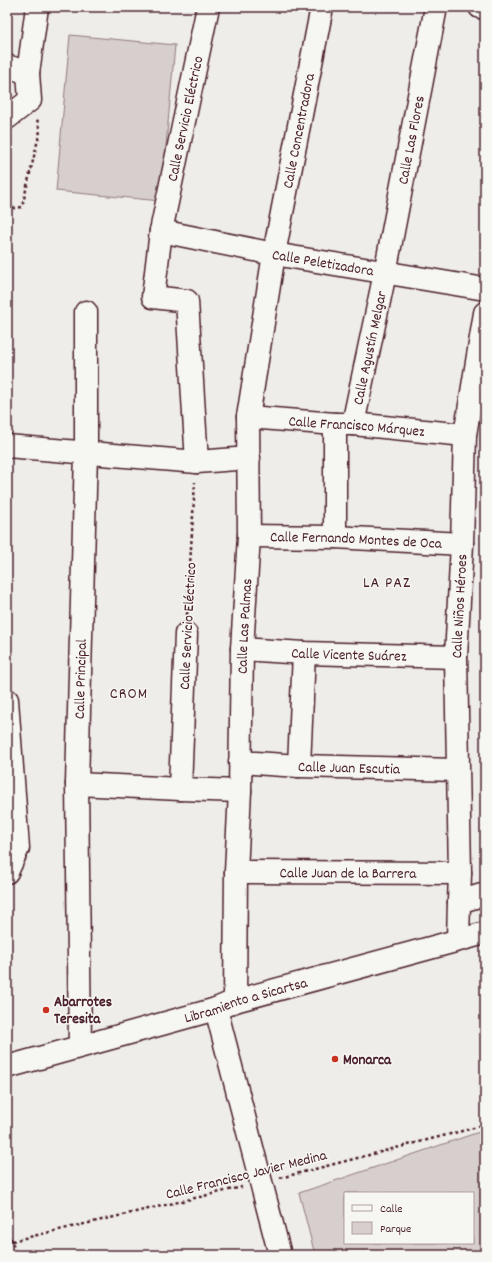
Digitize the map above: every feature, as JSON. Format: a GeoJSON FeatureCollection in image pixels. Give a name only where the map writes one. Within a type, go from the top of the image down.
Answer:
{"type":"FeatureCollection","features":[{"type":"Feature","properties":{"kind":"street"},"geometry":{"type":"LineString","coordinates":[[7,118],[30,100],[28,73],[38,7]]}},
{"type":"Feature","properties":{"kind":"street","name":"Calle Servicio Eléctrico"},"geometry":{"type":"LineString","coordinates":[[197,462],[187,301],[153,297],[161,231],[208,7]]}},
{"type":"Feature","properties":{"kind":"street","name":"Calle Concentradora"},"geometry":{"type":"LineString","coordinates":[[274,254],[322,7]]}},
{"type":"Feature","properties":{"kind":"street","name":"Calle Las Flores"},"geometry":{"type":"LineString","coordinates":[[385,273],[436,7]]}},
{"type":"Feature","properties":{"kind":"street"},"geometry":{"type":"LineString","coordinates":[[480,7],[485,8]]}},
{"type":"Feature","properties":{"kind":"street"},"geometry":{"type":"LineString","coordinates":[[7,66],[28,73]]}},
{"type":"Feature","properties":{"kind":"street","name":"Calle Peletizadora"},"geometry":{"type":"LineString","coordinates":[[161,231],[274,254],[485,290]]}},
{"type":"Feature","properties":{"kind":"street","name":"Calle Las Palmas"},"geometry":{"type":"LineString","coordinates":[[274,254],[248,417],[249,536],[242,648],[240,790],[236,872],[225,1005],[261,1183],[280,1255]]}},
{"type":"Feature","properties":{"kind":"street","name":"Calle Agustín Melgar"},"geometry":{"type":"LineString","coordinates":[[335,537],[344,424],[385,273]]}},
{"type":"Feature","properties":{"kind":"street","name":"Calle Principal"},"geometry":{"type":"LineString","coordinates":[[80,1046],[77,784],[86,453],[86,312]]}},
{"type":"Feature","properties":{"kind":"street","name":"Calle Niños Héroes"},"geometry":{"type":"LineString","coordinates":[[460,902],[456,657],[462,544],[465,435],[485,313]]}},
{"type":"Feature","properties":{"kind":"street","name":"Calle Francisco Márquez"},"geometry":{"type":"LineString","coordinates":[[248,417],[465,435]]}},
{"type":"Feature","properties":{"kind":"street"},"geometry":{"type":"LineString","coordinates":[[7,446],[197,462],[249,458]]}},
{"type":"Feature","properties":{"kind":"street","name":"Calle Fernando Montes de Oca"},"geometry":{"type":"LineString","coordinates":[[249,536],[335,537],[462,544]]}},
{"type":"Feature","properties":{"kind":"street","name":"Calle Servicio Eléctrico"},"geometry":{"type":"LineString","coordinates":[[180,789],[186,634]]}},
{"type":"Feature","properties":{"kind":"street","name":"Calle Vicente Suárez"},"geometry":{"type":"LineString","coordinates":[[242,648],[304,653],[456,657]]}},
{"type":"Feature","properties":{"kind":"street"},"geometry":{"type":"LineString","coordinates":[[299,766],[304,653]]}},
{"type":"Feature","properties":{"kind":"street"},"geometry":{"type":"LineString","coordinates":[[7,700],[18,848],[7,872]]}},
{"type":"Feature","properties":{"kind":"street","name":"Calle Juan Escutia"},"geometry":{"type":"LineString","coordinates":[[240,762],[299,766],[458,770]]}},
{"type":"Feature","properties":{"kind":"street"},"geometry":{"type":"LineString","coordinates":[[77,784],[180,789],[240,790]]}},
{"type":"Feature","properties":{"kind":"street","name":"Calle Juan de la Barrera"},"geometry":{"type":"LineString","coordinates":[[236,872],[460,873]]}},
{"type":"Feature","properties":{"kind":"street"},"geometry":{"type":"LineString","coordinates":[[458,940],[460,902],[485,894]]}},
{"type":"Feature","properties":{"kind":"street","name":"Libramiento a Sicartsa"},"geometry":{"type":"LineString","coordinates":[[7,1067],[485,933]]}},
{"type":"Feature","properties":{"kind":"path"},"geometry":{"type":"LineString","coordinates":[[7,209],[22,207],[40,131],[30,100]]}},
{"type":"Feature","properties":{"kind":"path","name":"Calle Servicio Eléctrico"},"geometry":{"type":"LineString","coordinates":[[186,634],[197,462]]}},
{"type":"Feature","properties":{"kind":"path","name":"Calle Francisco Javier Medina"},"geometry":{"type":"LineString","coordinates":[[12,1241],[261,1183],[485,1125]]}},
{"type":"Feature","properties":{"kind":"path"},"geometry":{"type":"LineString","coordinates":[[7,1233],[12,1241],[16,1255]]}},
{"type":"Feature","properties":{"kind":"green space"},"geometry":{"type":"Polygon","coordinates":[[[70,35],[175,45],[161,201],[56,191],[70,35]]]}},
{"type":"Feature","properties":{"kind":"green space"},"geometry":{"type":"Polygon","coordinates":[[[485,1130],[485,1255],[315,1255],[299,1193],[485,1130]]]}},
{"type":"Feature","properties":{"kind":"place","name":"Abarrotes Teresita"},"geometry":{"type":"Point","coordinates":[46,1010]}},
{"type":"Feature","properties":{"kind":"place","name":"Monarca"},"geometry":{"type":"Point","coordinates":[335,1059]}},
{"type":"Feature","properties":{"kind":"district","name":"LA PAZ"},"geometry":{"type":"Point","coordinates":[387,581]}},
{"type":"Feature","properties":{"kind":"district","name":"CROM"},"geometry":{"type":"Point","coordinates":[129,692]}}]}
